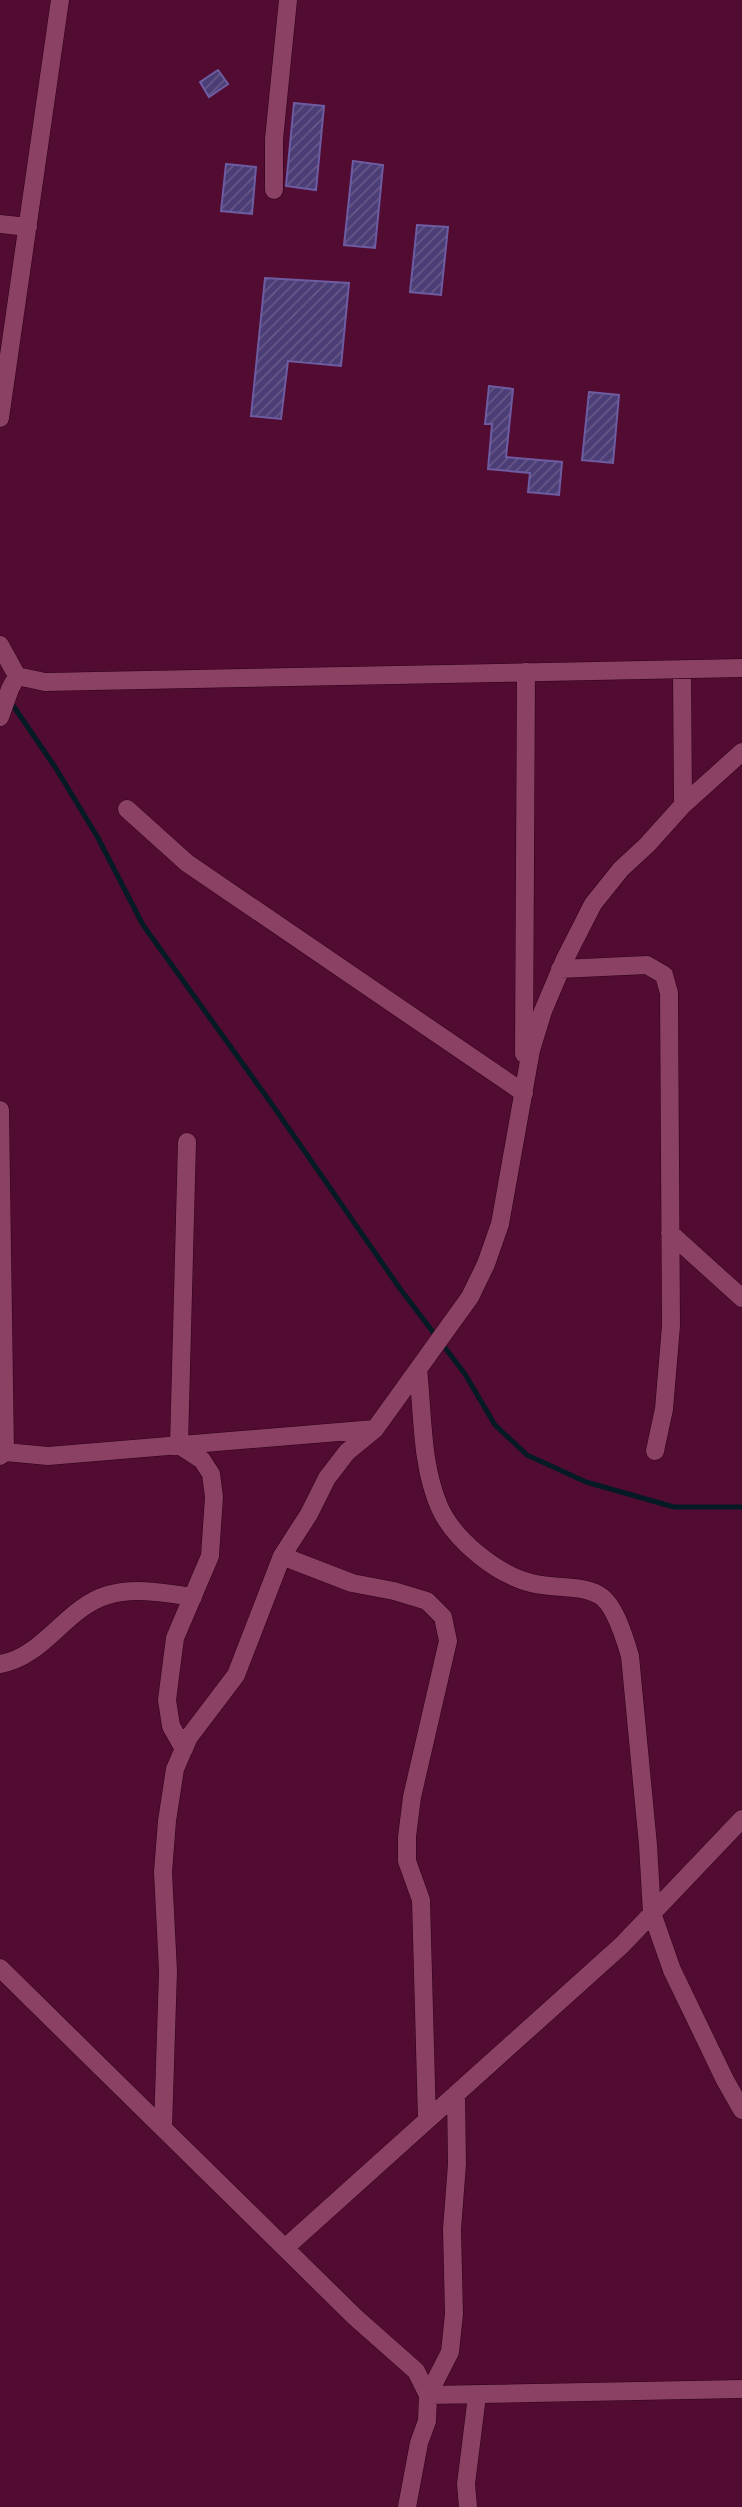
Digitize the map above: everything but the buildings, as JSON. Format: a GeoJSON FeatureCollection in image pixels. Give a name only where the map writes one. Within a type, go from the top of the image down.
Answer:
{"type":"FeatureCollection","features":[{"type":"Feature","properties":{"kind":"street"},"geometry":{"type":"LineString","coordinates":[[0,418],[60,0]]}},
{"type":"Feature","properties":{"kind":"street"},"geometry":{"type":"LineString","coordinates":[[274,190],[274,139],[288,0]]}},
{"type":"Feature","properties":{"kind":"street"},"geometry":{"type":"LineString","coordinates":[[0,224],[28,227]]}},
{"type":"Feature","properties":{"kind":"street"},"geometry":{"type":"LineString","coordinates":[[0,645],[14,682],[1,714]]}},
{"type":"Feature","properties":{"kind":"street"},"geometry":{"type":"LineString","coordinates":[[14,682],[742,668]]}},
{"type":"Feature","properties":{"kind":"street"},"geometry":{"type":"LineString","coordinates":[[682,669],[683,805]]}},
{"type":"Feature","properties":{"kind":"street"},"geometry":{"type":"LineString","coordinates":[[524,1093],[526,672]]}},
{"type":"Feature","properties":{"kind":"street"},"geometry":{"type":"LineString","coordinates":[[163,2128],[168,1971],[163,1872],[175,1769],[189,1737],[236,1675],[282,1556],[309,1514],[327,1478],[347,1452],[374,1429],[470,1297],[486,1264],[500,1224],[531,1050],[560,970],[593,904],[621,869],[683,805],[742,752]]}},
{"type":"Feature","properties":{"kind":"street"},"geometry":{"type":"LineString","coordinates":[[127,809],[187,863],[524,1093]]}},
{"type":"Feature","properties":{"kind":"street"},"geometry":{"type":"LineString","coordinates":[[560,970],[647,965],[664,975],[669,993],[671,1326],[664,1409],[655,1451]]}},
{"type":"Feature","properties":{"kind":"street"},"geometry":{"type":"LineString","coordinates":[[0,1110],[3,1454],[48,1455],[374,1429]]}},
{"type":"Feature","properties":{"kind":"street"},"geometry":{"type":"LineString","coordinates":[[179,1445],[187,1142]]}},
{"type":"Feature","properties":{"kind":"street"},"geometry":{"type":"LineString","coordinates":[[670,1233],[742,1298]]}},
{"type":"Feature","properties":{"kind":"street"},"geometry":{"type":"LineString","coordinates":[[418,1369],[427,1466],[440,1507],[459,1537],[495,1567],[531,1583],[570,1587],[601,1596],[622,1626],[630,1656],[652,1913],[672,1970],[742,2110]]}},
{"type":"Feature","properties":{"kind":"street"},"geometry":{"type":"LineString","coordinates":[[179,1445],[202,1460],[211,1474],[214,1497],[209,1556],[175,1637],[167,1700],[172,1726],[184,1749]]}},
{"type":"Feature","properties":{"kind":"street"},"geometry":{"type":"LineString","coordinates":[[282,1556],[352,1583],[427,1601],[443,1617],[448,1641],[412,1797],[407,1837],[407,1861],[421,1900],[427,2120]]}},
{"type":"Feature","properties":{"kind":"street"},"geometry":{"type":"LineString","coordinates":[[0,1664],[14,1662],[36,1648],[82,1609],[106,1595],[133,1591],[193,1597]]}},
{"type":"Feature","properties":{"kind":"street"},"geometry":{"type":"LineString","coordinates":[[285,2248],[622,1945],[742,1819]]}},
{"type":"Feature","properties":{"kind":"street"},"geometry":{"type":"LineString","coordinates":[[0,1968],[355,2317],[416,2371],[428,2395]]}},
{"type":"Feature","properties":{"kind":"street"},"geometry":{"type":"LineString","coordinates":[[407,2507],[426,2421],[428,2395],[450,2352],[452,2339],[452,2229],[457,2164],[456,2094]]}},
{"type":"Feature","properties":{"kind":"street"},"geometry":{"type":"LineString","coordinates":[[428,2395],[742,2389]]}},
{"type":"Feature","properties":{"kind":"street"},"geometry":{"type":"LineString","coordinates":[[468,2507],[466,2484],[477,2396]]}},
{"type":"Feature","properties":{"kind":"waterway"},"geometry":{"type":"LineString","coordinates":[[10,701],[97,836],[143,925],[401,1290],[465,1374],[495,1425],[527,1455],[586,1482],[674,1507],[742,1507]]}}]}
